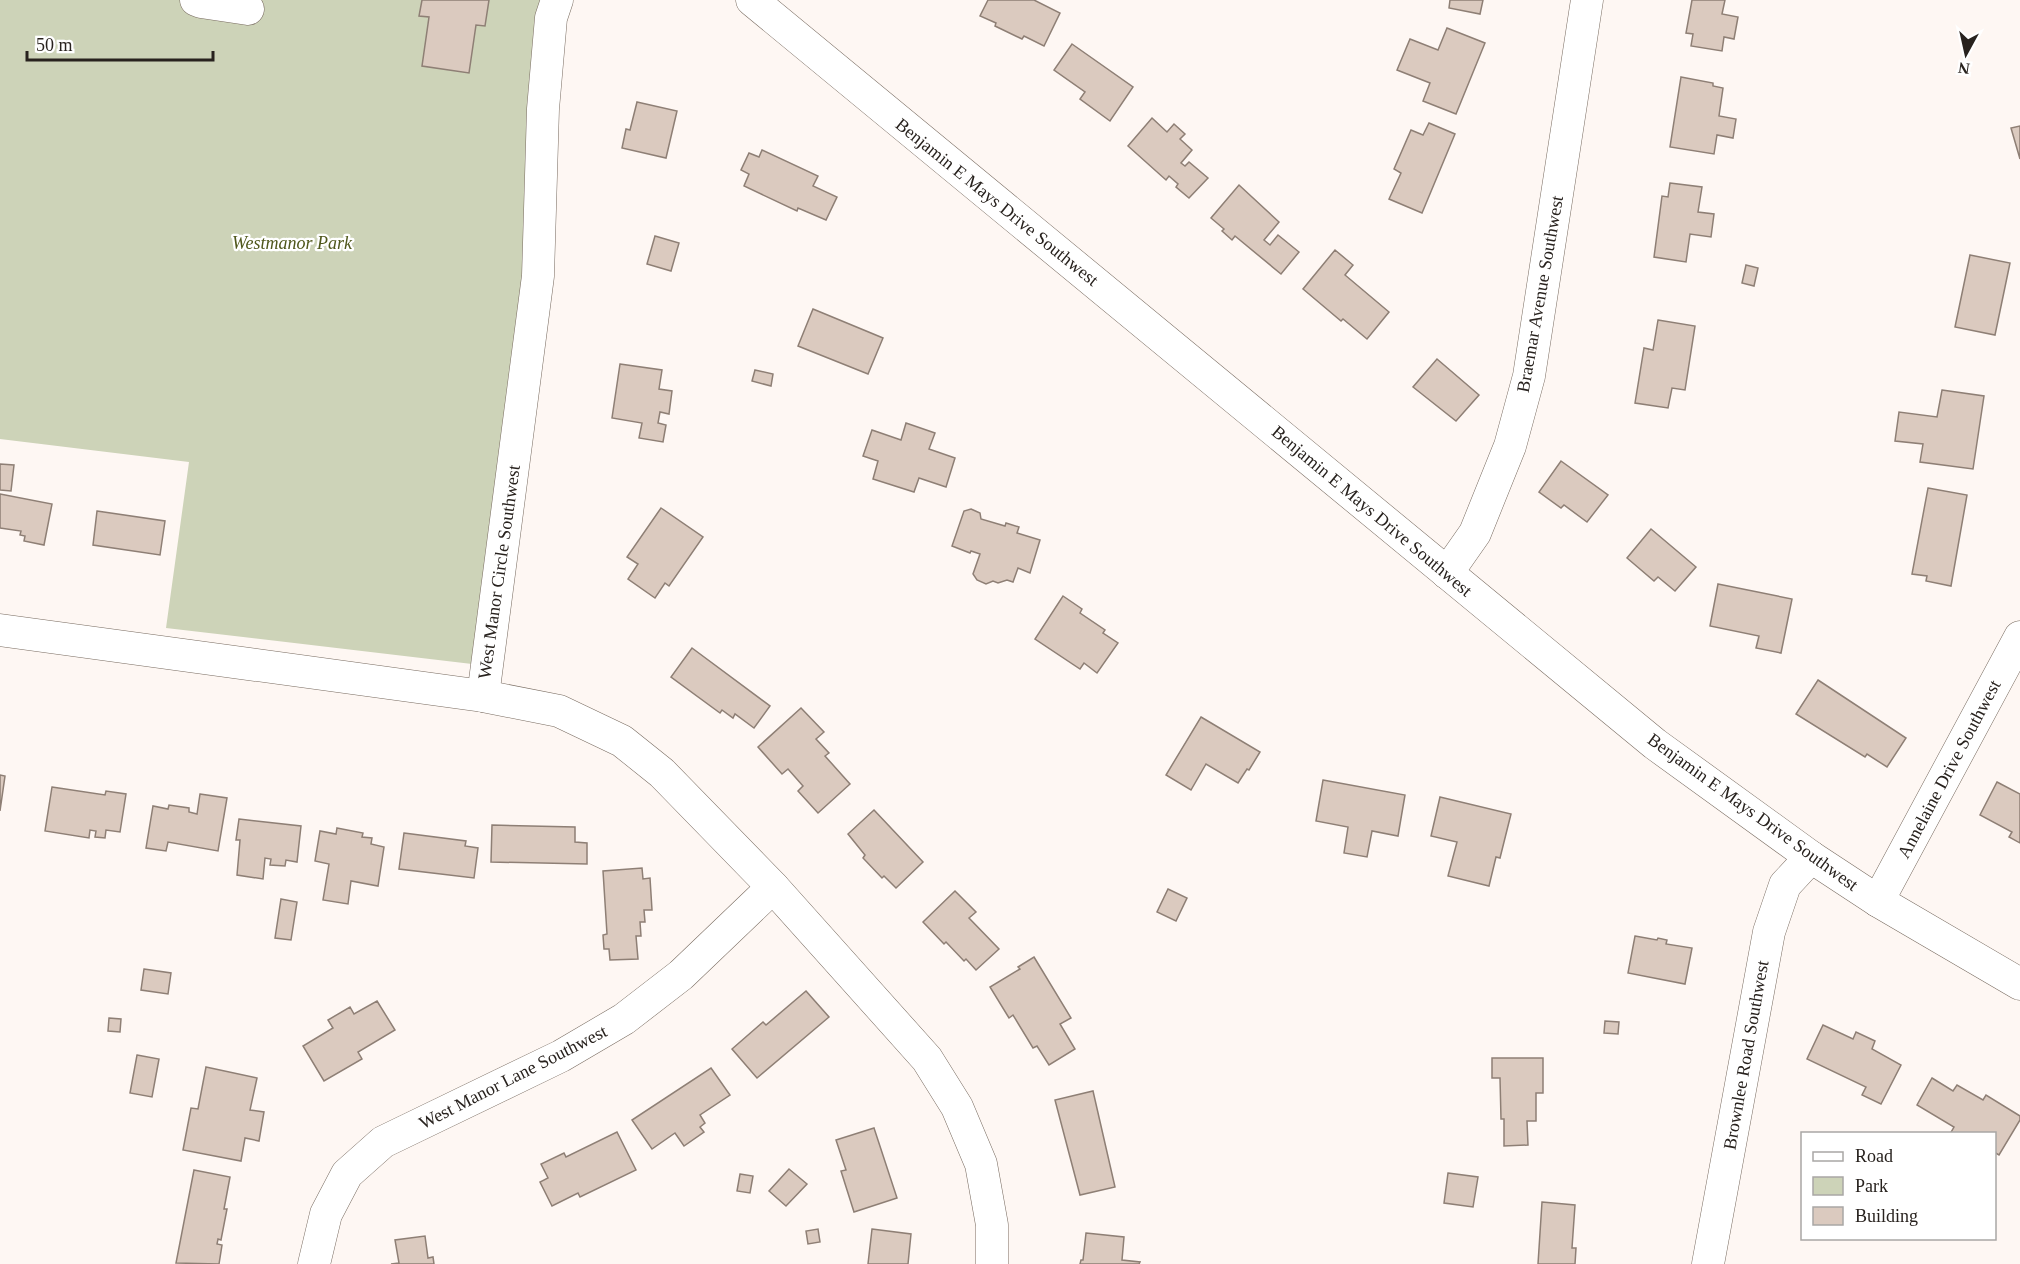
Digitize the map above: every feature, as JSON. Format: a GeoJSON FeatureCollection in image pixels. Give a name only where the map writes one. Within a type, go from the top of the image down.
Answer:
{"type":"FeatureCollection","features":[{"type":"Feature","properties":{"kind":"street"},"geometry":{"type":"LineString","coordinates":[[196,0],[201,3],[248,9]]}},
{"type":"Feature","properties":{"kind":"street","name":"West Manor Circle Southwest"},"geometry":{"type":"LineString","coordinates":[[0,630],[483,696],[538,276],[543,109],[551,18],[556,0]]}},
{"type":"Feature","properties":{"kind":"street","name":"Benjamin E Mays Drive Southwest"},"geometry":{"type":"LineString","coordinates":[[752,0],[1655,744],[1811,857],[1878,901],[2020,984]]}},
{"type":"Feature","properties":{"kind":"street","name":"Braemar Avenue Southwest"},"geometry":{"type":"LineString","coordinates":[[1447,573],[1475,533],[1510,446],[1529,376],[1587,0]]}},
{"type":"Feature","properties":{"kind":"street","name":"Annelaine Drive Southwest"},"geometry":{"type":"LineString","coordinates":[[1878,901],[2020,637]]}},
{"type":"Feature","properties":{"kind":"street"},"geometry":{"type":"LineString","coordinates":[[483,696],[559,711],[622,741],[662,773],[773,887],[927,1059],[957,1107],[981,1164],[992,1226],[992,1264]]}},
{"type":"Feature","properties":{"kind":"street","name":"Brownlee Road Southwest"},"geometry":{"type":"LineString","coordinates":[[1708,1264],[1769,932],[1785,885],[1811,857]]}},
{"type":"Feature","properties":{"kind":"street","name":"West Manor Lane Southwest"},"geometry":{"type":"LineString","coordinates":[[314,1264],[326,1214],[347,1174],[384,1142],[561,1056],[624,1020],[681,975],[773,887]]}},
{"type":"Feature","properties":{"kind":"green space","name":"Westmanor Park"},"geometry":{"type":"Polygon","coordinates":[[[0,0],[565,0],[489,666],[166,628],[189,462],[0,439],[0,0]]]}},
{"type":"Feature","properties":{"kind":"building"},"geometry":{"type":"Polygon","coordinates":[[[422,0],[489,0],[485,26],[476,25],[469,73],[422,66],[429,17],[419,16],[422,0]]]}},
{"type":"Feature","properties":{"kind":"building"},"geometry":{"type":"Polygon","coordinates":[[[988,0],[1034,0],[1060,13],[1044,46],[1024,36],[1022,39],[980,16],[988,0]]]}},
{"type":"Feature","properties":{"kind":"building"},"geometry":{"type":"Polygon","coordinates":[[[1450,0],[1483,0],[1480,14],[1449,8],[1450,0]]]}},
{"type":"Feature","properties":{"kind":"building"},"geometry":{"type":"Polygon","coordinates":[[[1692,0],[1725,0],[1722,14],[1738,17],[1734,39],[1724,37],[1722,51],[1691,46],[1693,34],[1686,33],[1692,0]]]}},
{"type":"Feature","properties":{"kind":"building"},"geometry":{"type":"Polygon","coordinates":[[[1447,28],[1485,43],[1456,114],[1423,101],[1430,83],[1397,70],[1410,39],[1438,50],[1447,28]]]}},
{"type":"Feature","properties":{"kind":"building"},"geometry":{"type":"Polygon","coordinates":[[[1072,44],[1133,87],[1110,121],[1080,99],[1085,92],[1054,70],[1072,44]]]}},
{"type":"Feature","properties":{"kind":"building"},"geometry":{"type":"Polygon","coordinates":[[[1681,77],[1713,83],[1713,86],[1723,88],[1719,116],[1736,119],[1733,138],[1717,135],[1714,154],[1670,147],[1681,77]]]}},
{"type":"Feature","properties":{"kind":"building"},"geometry":{"type":"Polygon","coordinates":[[[637,102],[677,111],[666,158],[622,148],[626,129],[630,130],[637,102]]]}},
{"type":"Feature","properties":{"kind":"building"},"geometry":{"type":"Polygon","coordinates":[[[1152,118],[1167,132],[1174,124],[1185,134],[1180,139],[1192,150],[1181,163],[1185,166],[1189,162],[1208,178],[1189,198],[1176,187],[1178,184],[1169,176],[1166,180],[1128,146],[1152,118]]]}},
{"type":"Feature","properties":{"kind":"building"},"geometry":{"type":"Polygon","coordinates":[[[1429,123],[1455,134],[1422,213],[1389,199],[1401,173],[1394,169],[1411,130],[1423,135],[1429,123]]]}},
{"type":"Feature","properties":{"kind":"building"},"geometry":{"type":"Polygon","coordinates":[[[2020,126],[2020,159],[2011,128],[2020,126]]]}},
{"type":"Feature","properties":{"kind":"building"},"geometry":{"type":"Polygon","coordinates":[[[762,150],[818,176],[813,186],[837,197],[826,220],[798,208],[797,211],[744,186],[749,174],[741,170],[749,153],[759,157],[762,150]]]}},
{"type":"Feature","properties":{"kind":"building"},"geometry":{"type":"Polygon","coordinates":[[[1670,183],[1702,187],[1698,212],[1714,214],[1711,237],[1690,234],[1686,262],[1654,257],[1662,196],[1668,197],[1670,183]]]}},
{"type":"Feature","properties":{"kind":"building"},"geometry":{"type":"Polygon","coordinates":[[[1239,185],[1279,222],[1264,240],[1270,245],[1278,235],[1299,252],[1281,274],[1235,236],[1232,240],[1222,231],[1224,229],[1211,218],[1239,185]]]}},
{"type":"Feature","properties":{"kind":"building"},"geometry":{"type":"Polygon","coordinates":[[[655,236],[679,243],[671,271],[647,264],[655,236]]]}},
{"type":"Feature","properties":{"kind":"building"},"geometry":{"type":"Polygon","coordinates":[[[1335,250],[1353,265],[1345,275],[1389,312],[1367,339],[1343,319],[1341,321],[1303,289],[1335,250]]]}},
{"type":"Feature","properties":{"kind":"building"},"geometry":{"type":"Polygon","coordinates":[[[1970,255],[2010,263],[1995,335],[1955,327],[1970,255]]]}},
{"type":"Feature","properties":{"kind":"building"},"geometry":{"type":"Polygon","coordinates":[[[1746,265],[1758,268],[1754,286],[1742,283],[1746,265]]]}},
{"type":"Feature","properties":{"kind":"building"},"geometry":{"type":"Polygon","coordinates":[[[813,309],[883,338],[868,374],[798,346],[813,309]]]}},
{"type":"Feature","properties":{"kind":"building"},"geometry":{"type":"Polygon","coordinates":[[[1658,320],[1695,326],[1685,390],[1672,388],[1668,408],[1635,403],[1644,348],[1653,350],[1658,320]]]}},
{"type":"Feature","properties":{"kind":"building"},"geometry":{"type":"Polygon","coordinates":[[[1437,359],[1479,395],[1456,421],[1413,387],[1437,359]]]}},
{"type":"Feature","properties":{"kind":"building"},"geometry":{"type":"Polygon","coordinates":[[[620,364],[662,370],[659,389],[672,391],[669,414],[660,412],[658,423],[666,425],[663,442],[639,438],[642,423],[612,418],[620,364]]]}},
{"type":"Feature","properties":{"kind":"building"},"geometry":{"type":"Polygon","coordinates":[[[755,370],[773,374],[771,386],[752,381],[755,370]]]}},
{"type":"Feature","properties":{"kind":"building"},"geometry":{"type":"Polygon","coordinates":[[[1942,390],[1984,396],[1973,469],[1920,462],[1923,444],[1895,441],[1899,412],[1937,417],[1942,390]]]}},
{"type":"Feature","properties":{"kind":"building"},"geometry":{"type":"Polygon","coordinates":[[[906,423],[935,433],[929,449],[955,458],[946,487],[919,478],[914,492],[873,479],[878,461],[863,456],[872,430],[901,440],[906,423]]]}},
{"type":"Feature","properties":{"kind":"building"},"geometry":{"type":"Polygon","coordinates":[[[1561,461],[1608,495],[1587,522],[1564,505],[1561,508],[1539,492],[1561,461]]]}},
{"type":"Feature","properties":{"kind":"building"},"geometry":{"type":"Polygon","coordinates":[[[0,464],[14,465],[11,491],[0,490],[0,464]]]}},
{"type":"Feature","properties":{"kind":"building"},"geometry":{"type":"Polygon","coordinates":[[[1928,488],[1967,495],[1951,586],[1926,581],[1927,576],[1912,574],[1928,488]]]}},
{"type":"Feature","properties":{"kind":"building"},"geometry":{"type":"Polygon","coordinates":[[[0,494],[52,504],[44,545],[24,541],[25,536],[20,535],[21,531],[0,528],[0,494]]]}},
{"type":"Feature","properties":{"kind":"building"},"geometry":{"type":"Polygon","coordinates":[[[661,508],[703,537],[669,586],[665,583],[655,598],[628,579],[638,564],[627,557],[661,508]]]}},
{"type":"Feature","properties":{"kind":"building"},"geometry":{"type":"Polygon","coordinates":[[[971,509],[980,513],[981,519],[1005,526],[1006,523],[1019,527],[1017,533],[1040,540],[1030,573],[1018,568],[1013,582],[993,581],[986,584],[977,580],[973,574],[980,554],[952,546],[964,511],[971,509]]]}},
{"type":"Feature","properties":{"kind":"building"},"geometry":{"type":"Polygon","coordinates":[[[97,511],[165,521],[160,555],[93,545],[97,511]]]}},
{"type":"Feature","properties":{"kind":"building"},"geometry":{"type":"Polygon","coordinates":[[[1651,529],[1696,567],[1675,591],[1658,577],[1654,581],[1627,558],[1651,529]]]}},
{"type":"Feature","properties":{"kind":"building"},"geometry":{"type":"Polygon","coordinates":[[[1718,584],[1792,599],[1781,653],[1756,648],[1759,636],[1710,626],[1718,584]]]}},
{"type":"Feature","properties":{"kind":"building"},"geometry":{"type":"Polygon","coordinates":[[[1063,596],[1082,609],[1080,613],[1105,630],[1103,633],[1118,643],[1097,673],[1084,663],[1080,669],[1035,639],[1063,596]]]}},
{"type":"Feature","properties":{"kind":"building"},"geometry":{"type":"Polygon","coordinates":[[[692,648],[770,706],[754,728],[735,714],[733,718],[722,710],[720,713],[671,677],[692,648]]]}},
{"type":"Feature","properties":{"kind":"building"},"geometry":{"type":"Polygon","coordinates":[[[1818,680],[1906,738],[1887,767],[1867,754],[1865,757],[1796,714],[1818,680]]]}},
{"type":"Feature","properties":{"kind":"building"},"geometry":{"type":"Polygon","coordinates":[[[801,708],[824,732],[816,739],[829,753],[825,756],[850,784],[818,813],[798,791],[803,786],[788,769],[782,774],[758,747],[801,708]]]}},
{"type":"Feature","properties":{"kind":"building"},"geometry":{"type":"Polygon","coordinates":[[[1201,717],[1260,752],[1238,783],[1206,764],[1191,790],[1166,775],[1201,717]]]}},
{"type":"Feature","properties":{"kind":"building"},"geometry":{"type":"Polygon","coordinates":[[[0,775],[5,776],[0,811],[0,775]]]}},
{"type":"Feature","properties":{"kind":"building"},"geometry":{"type":"Polygon","coordinates":[[[1323,780],[1405,795],[1398,836],[1372,831],[1367,857],[1344,853],[1348,827],[1316,821],[1323,780]]]}},
{"type":"Feature","properties":{"kind":"building"},"geometry":{"type":"Polygon","coordinates":[[[1997,782],[2020,794],[2020,843],[2009,837],[2012,832],[1980,815],[1997,782]]]}},
{"type":"Feature","properties":{"kind":"building"},"geometry":{"type":"Polygon","coordinates":[[[52,787],[105,795],[106,791],[126,794],[120,832],[106,830],[105,838],[95,837],[96,831],[90,830],[89,838],[45,831],[52,787]]]}},
{"type":"Feature","properties":{"kind":"building"},"geometry":{"type":"Polygon","coordinates":[[[200,794],[227,798],[218,851],[168,842],[166,851],[146,848],[153,806],[168,809],[169,805],[189,808],[189,812],[197,814],[200,794]]]}},
{"type":"Feature","properties":{"kind":"building"},"geometry":{"type":"Polygon","coordinates":[[[1440,797],[1511,814],[1500,858],[1496,857],[1489,886],[1448,876],[1457,842],[1431,836],[1440,797]]]}},
{"type":"Feature","properties":{"kind":"building"},"geometry":{"type":"Polygon","coordinates":[[[874,810],[923,862],[896,888],[884,876],[882,878],[863,858],[865,855],[848,834],[874,810]]]}},
{"type":"Feature","properties":{"kind":"building"},"geometry":{"type":"Polygon","coordinates":[[[239,819],[301,826],[297,862],[286,860],[285,866],[270,865],[271,859],[265,858],[263,879],[237,875],[240,840],[236,840],[239,819]]]}},
{"type":"Feature","properties":{"kind":"building"},"geometry":{"type":"Polygon","coordinates":[[[492,825],[575,827],[575,842],[587,843],[587,864],[491,862],[492,825]]]}},
{"type":"Feature","properties":{"kind":"building"},"geometry":{"type":"Polygon","coordinates":[[[337,828],[363,833],[362,837],[372,838],[371,844],[384,847],[378,886],[351,881],[348,904],[323,900],[329,864],[315,861],[320,831],[336,834],[337,828]]]}},
{"type":"Feature","properties":{"kind":"building"},"geometry":{"type":"Polygon","coordinates":[[[404,833],[466,841],[465,846],[478,848],[474,878],[399,869],[404,833]]]}},
{"type":"Feature","properties":{"kind":"building"},"geometry":{"type":"Polygon","coordinates":[[[642,868],[643,879],[650,878],[652,910],[644,910],[645,922],[640,922],[641,936],[636,936],[638,959],[610,960],[609,949],[604,949],[603,935],[607,934],[603,871],[642,868]]]}},
{"type":"Feature","properties":{"kind":"building"},"geometry":{"type":"Polygon","coordinates":[[[1168,889],[1187,898],[1176,921],[1157,912],[1168,889]]]}},
{"type":"Feature","properties":{"kind":"building"},"geometry":{"type":"Polygon","coordinates":[[[955,891],[976,912],[969,918],[999,949],[976,970],[946,942],[944,944],[923,922],[955,891]]]}},
{"type":"Feature","properties":{"kind":"building"},"geometry":{"type":"Polygon","coordinates":[[[281,899],[297,902],[291,940],[275,938],[281,899]]]}},
{"type":"Feature","properties":{"kind":"building"},"geometry":{"type":"Polygon","coordinates":[[[1635,936],[1657,940],[1658,938],[1667,940],[1666,944],[1692,948],[1685,984],[1628,973],[1635,936]]]}},
{"type":"Feature","properties":{"kind":"building"},"geometry":{"type":"Polygon","coordinates":[[[1034,957],[1071,1018],[1060,1024],[1075,1049],[1049,1065],[1037,1046],[1033,1048],[1013,1015],[1009,1018],[990,987],[1020,969],[1018,967],[1034,957]]]}},
{"type":"Feature","properties":{"kind":"building"},"geometry":{"type":"Polygon","coordinates":[[[144,969],[171,973],[168,994],[141,990],[144,969]]]}},
{"type":"Feature","properties":{"kind":"building"},"geometry":{"type":"Polygon","coordinates":[[[806,991],[829,1017],[757,1078],[732,1049],[763,1022],[766,1025],[806,991]]]}},
{"type":"Feature","properties":{"kind":"building"},"geometry":{"type":"Polygon","coordinates":[[[377,1001],[395,1030],[358,1052],[362,1059],[324,1081],[303,1046],[333,1028],[328,1020],[350,1007],[354,1014],[377,1001]]]}},
{"type":"Feature","properties":{"kind":"building"},"geometry":{"type":"Polygon","coordinates":[[[109,1018],[121,1019],[120,1032],[108,1031],[109,1018]]]}},
{"type":"Feature","properties":{"kind":"building"},"geometry":{"type":"Polygon","coordinates":[[[1605,1021],[1619,1022],[1618,1034],[1604,1033],[1605,1021]]]}},
{"type":"Feature","properties":{"kind":"building"},"geometry":{"type":"Polygon","coordinates":[[[1823,1025],[1853,1039],[1856,1032],[1875,1041],[1872,1049],[1901,1065],[1881,1104],[1862,1095],[1866,1087],[1807,1059],[1823,1025]]]}},
{"type":"Feature","properties":{"kind":"building"},"geometry":{"type":"Polygon","coordinates":[[[137,1055],[159,1059],[152,1097],[130,1093],[137,1055]]]}},
{"type":"Feature","properties":{"kind":"building"},"geometry":{"type":"Polygon","coordinates":[[[1492,1058],[1543,1058],[1543,1093],[1536,1093],[1536,1121],[1527,1121],[1528,1145],[1504,1146],[1500,1078],[1492,1078],[1492,1058]]]}},
{"type":"Feature","properties":{"kind":"building"},"geometry":{"type":"Polygon","coordinates":[[[206,1067],[257,1078],[250,1110],[264,1112],[259,1141],[245,1138],[241,1161],[183,1150],[191,1108],[198,1109],[206,1067]]]}},
{"type":"Feature","properties":{"kind":"building"},"geometry":{"type":"Polygon","coordinates":[[[711,1068],[730,1095],[700,1115],[705,1123],[700,1127],[704,1132],[684,1146],[675,1133],[652,1149],[632,1120],[711,1068]]]}},
{"type":"Feature","properties":{"kind":"building"},"geometry":{"type":"Polygon","coordinates":[[[1932,1078],[1953,1091],[1957,1085],[1983,1100],[1986,1095],[2020,1116],[2020,1120],[1999,1155],[1996,1153],[1996,1132],[1951,1132],[1954,1127],[1917,1105],[1932,1078]]]}},
{"type":"Feature","properties":{"kind":"building"},"geometry":{"type":"Polygon","coordinates":[[[1093,1091],[1115,1187],[1080,1195],[1055,1100],[1093,1091]]]}},
{"type":"Feature","properties":{"kind":"building"},"geometry":{"type":"Polygon","coordinates":[[[874,1128],[897,1198],[854,1212],[841,1171],[846,1170],[836,1140],[874,1128]]]}},
{"type":"Feature","properties":{"kind":"building"},"geometry":{"type":"Polygon","coordinates":[[[617,1132],[636,1170],[580,1197],[578,1193],[552,1206],[540,1182],[548,1178],[541,1164],[564,1153],[566,1157],[617,1132]]]}},
{"type":"Feature","properties":{"kind":"building"},"geometry":{"type":"Polygon","coordinates":[[[789,1169],[807,1184],[786,1206],[769,1191],[789,1169]]]}},
{"type":"Feature","properties":{"kind":"building"},"geometry":{"type":"Polygon","coordinates":[[[194,1170],[230,1177],[221,1240],[218,1239],[217,1244],[222,1245],[219,1264],[176,1263],[194,1170]]]}},
{"type":"Feature","properties":{"kind":"building"},"geometry":{"type":"Polygon","coordinates":[[[1448,1173],[1478,1177],[1473,1207],[1444,1203],[1448,1173]]]}},
{"type":"Feature","properties":{"kind":"building"},"geometry":{"type":"Polygon","coordinates":[[[740,1174],[753,1176],[750,1193],[737,1191],[740,1174]]]}},
{"type":"Feature","properties":{"kind":"building"},"geometry":{"type":"Polygon","coordinates":[[[1542,1202],[1575,1205],[1572,1248],[1576,1248],[1575,1264],[1538,1264],[1542,1202]]]}},
{"type":"Feature","properties":{"kind":"building"},"geometry":{"type":"Polygon","coordinates":[[[818,1229],[820,1242],[808,1244],[806,1231],[818,1229]]]}},
{"type":"Feature","properties":{"kind":"building"},"geometry":{"type":"Polygon","coordinates":[[[872,1229],[911,1234],[908,1264],[868,1264],[872,1229]]]}},
{"type":"Feature","properties":{"kind":"building"},"geometry":{"type":"Polygon","coordinates":[[[1086,1233],[1124,1237],[1122,1260],[1140,1262],[1139,1264],[1080,1264],[1083,1260],[1086,1233]]]}},
{"type":"Feature","properties":{"kind":"building"},"geometry":{"type":"Polygon","coordinates":[[[425,1236],[428,1258],[433,1257],[434,1264],[391,1264],[399,1263],[395,1240],[425,1236]]]}}]}
